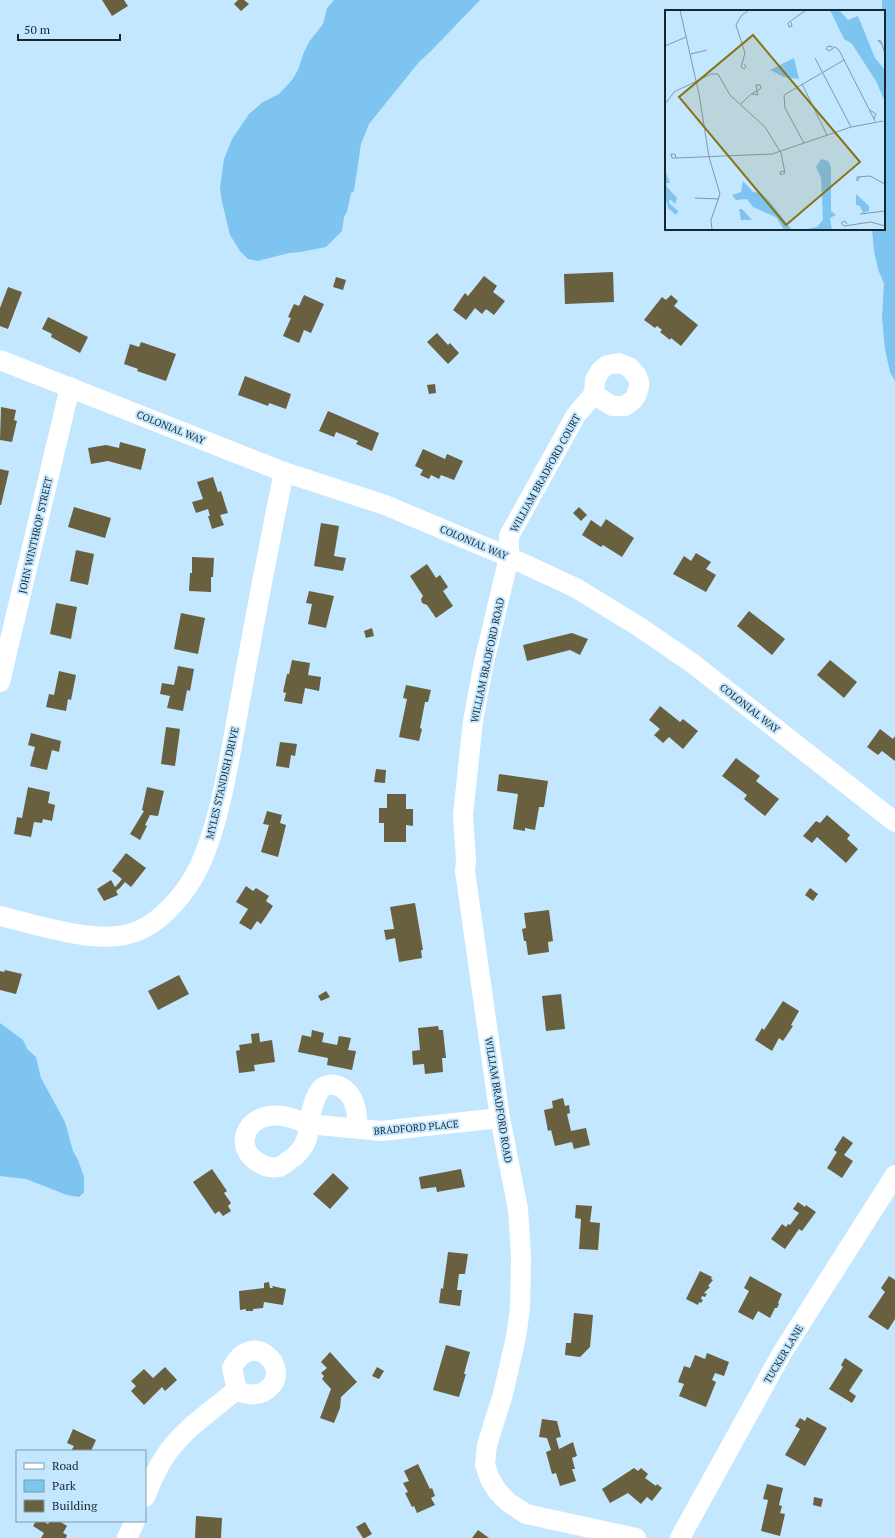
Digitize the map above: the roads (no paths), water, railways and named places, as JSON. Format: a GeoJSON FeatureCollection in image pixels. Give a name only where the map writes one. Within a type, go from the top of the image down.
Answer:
{"type":"FeatureCollection","features":[{"type":"Feature","properties":{"kind":"street","name":"COLONIAL WAY"},"geometry":{"type":"LineString","coordinates":[[0,360],[284,472],[385,505],[509,557],[576,588],[665,643],[895,822]]}},
{"type":"Feature","properties":{"kind":"street","name":"JOHN WINTHROP STREET"},"geometry":{"type":"LineString","coordinates":[[0,682],[70,387]]}},
{"type":"Feature","properties":{"kind":"street","name":"WILLIAM BRADFORD COURT"},"geometry":{"type":"LineString","coordinates":[[509,557],[509,536],[576,415],[594,394]]}},
{"type":"Feature","properties":{"kind":"street","name":"MYLES STANDISH DRIVE"},"geometry":{"type":"LineString","coordinates":[[0,916],[81,935],[102,937],[121,936],[140,930],[157,918],[178,898],[190,882],[199,866],[212,832],[226,775],[284,472]]}},
{"type":"Feature","properties":{"kind":"street","name":"WILLIAM BRADFORD ROAD"},"geometry":{"type":"LineString","coordinates":[[509,557],[483,667],[473,721],[463,815],[466,860],[465,871],[500,1118],[518,1209],[521,1256],[520,1309],[507,1379],[487,1445],[485,1464],[494,1486],[503,1498],[526,1514],[636,1538]]}},
{"type":"Feature","properties":{"kind":"street","name":"BRADFORD PLACE"},"geometry":{"type":"LineString","coordinates":[[357,1129],[357,1112],[353,1101],[344,1089],[330,1084],[322,1088],[318,1092],[308,1124],[357,1129],[387,1131],[500,1118]]}},
{"type":"Feature","properties":{"kind":"street","name":"TUCKER LANE"},"geometry":{"type":"LineString","coordinates":[[680,1538],[782,1353],[895,1175]]}},
{"type":"Feature","properties":{"kind":"street"},"geometry":{"type":"LineString","coordinates":[[146,1495],[170,1449],[189,1430],[235,1391]]}},
{"type":"Feature","properties":{"kind":"street"},"geometry":{"type":"LineString","coordinates":[[127,1538],[135,1522]]}}]}
